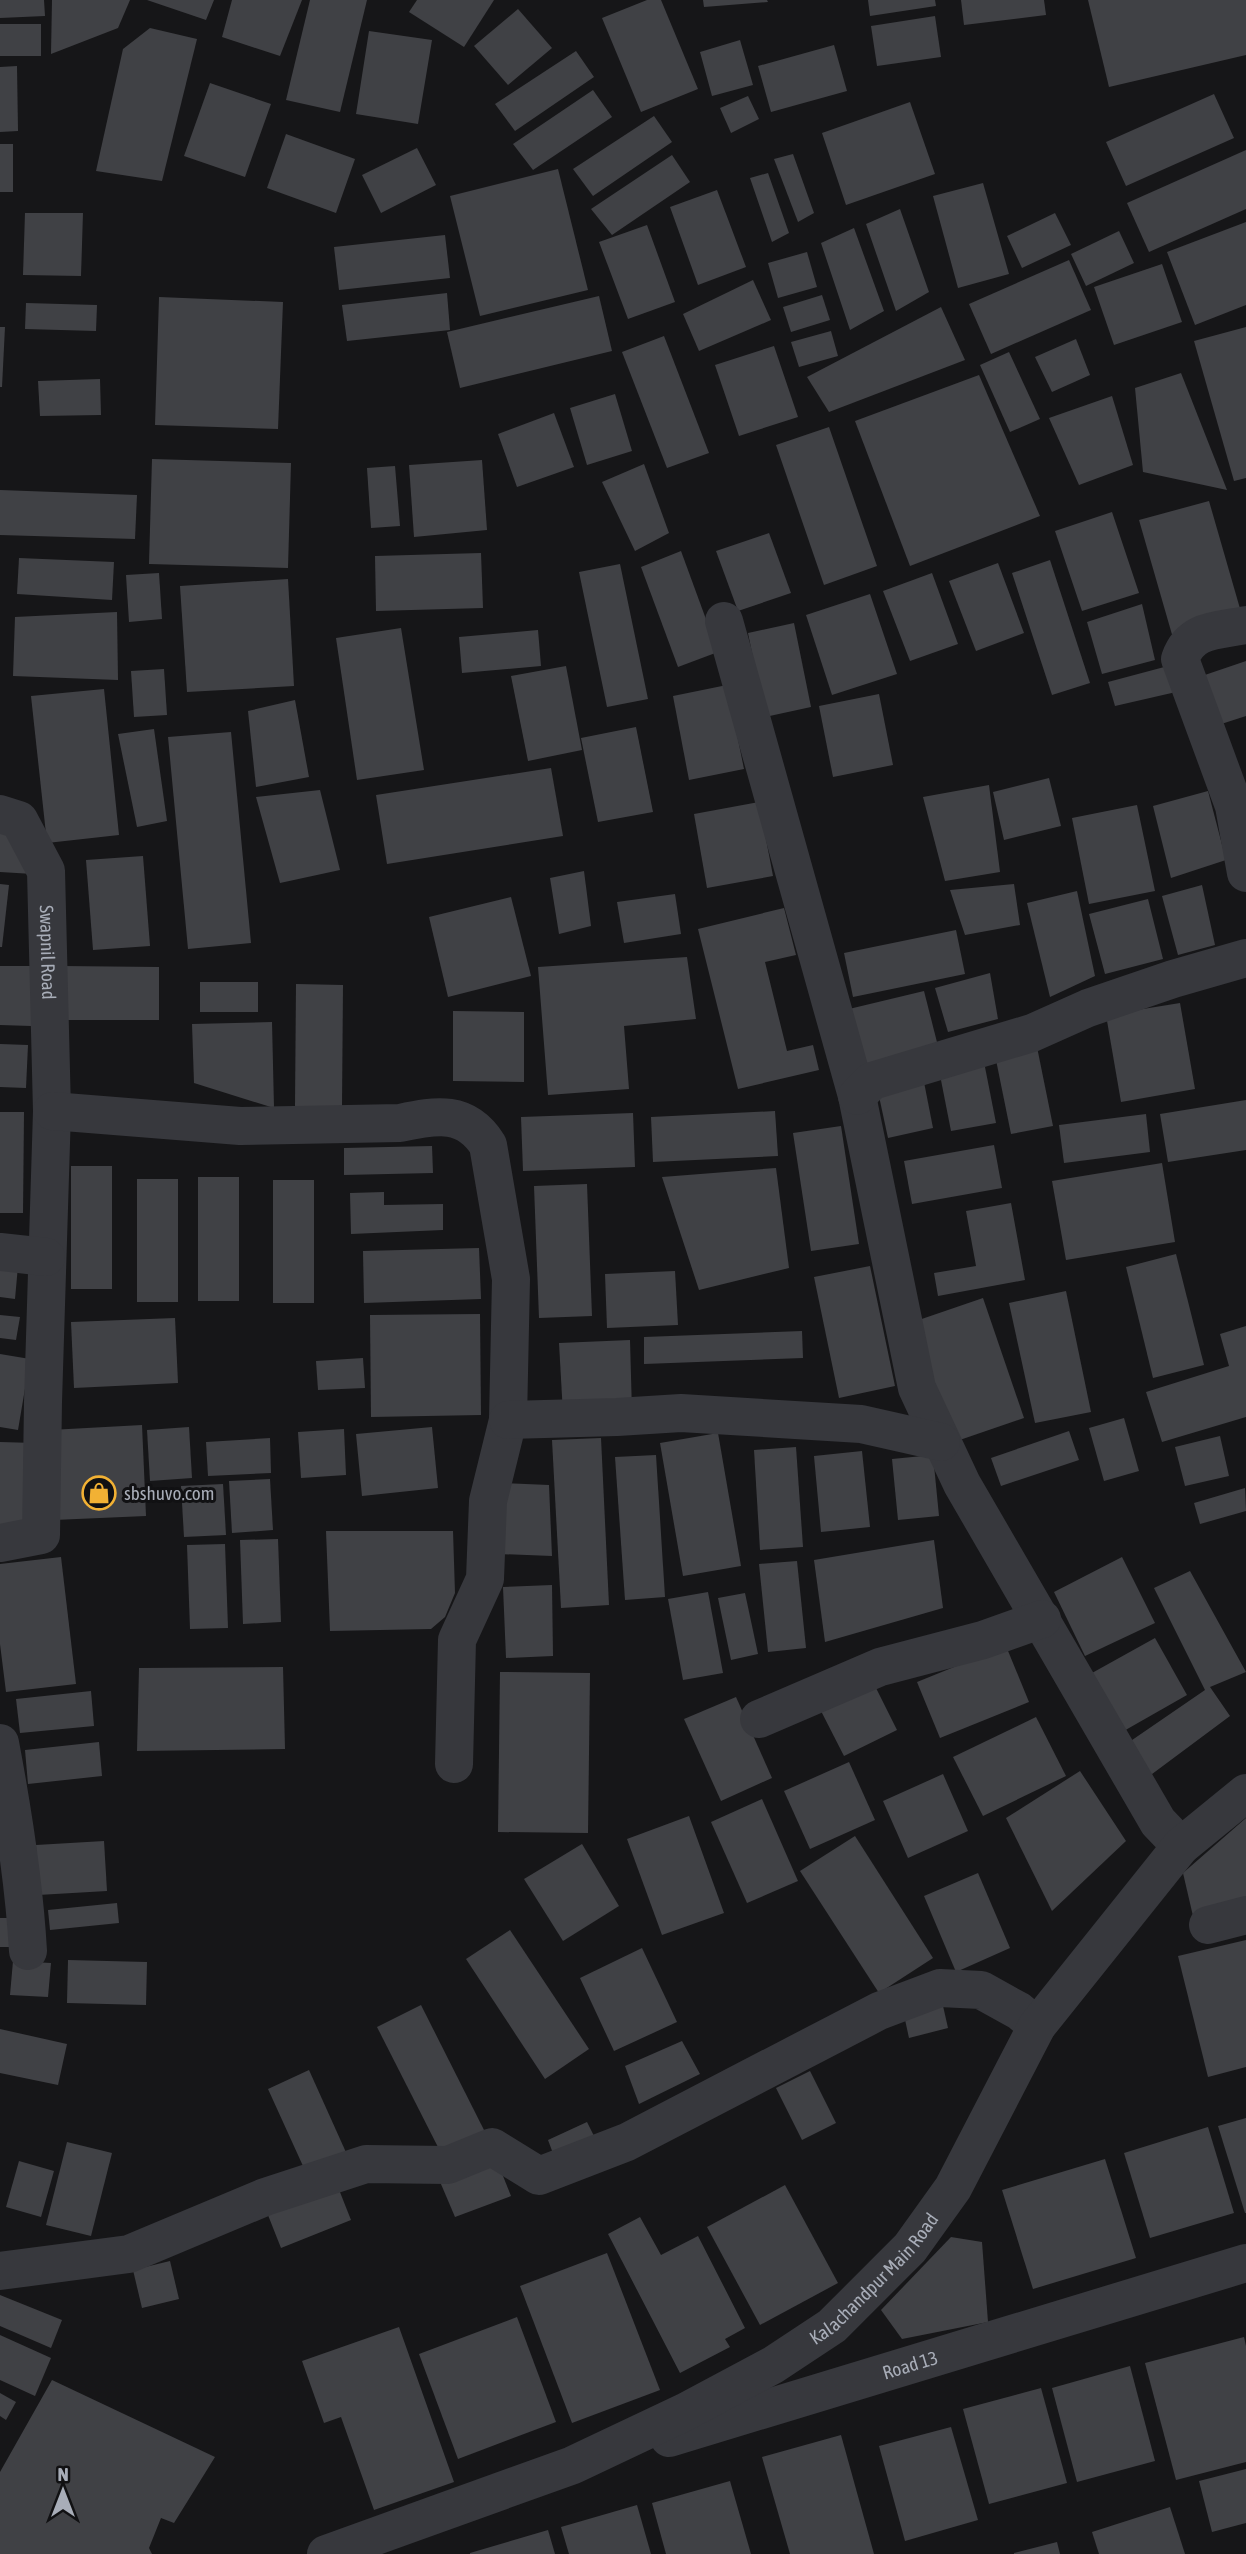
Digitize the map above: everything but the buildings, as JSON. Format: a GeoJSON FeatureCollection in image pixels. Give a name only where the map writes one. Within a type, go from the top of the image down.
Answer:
{"type":"FeatureCollection","features":[{"type":"Feature","properties":{"kind":"street"},"geometry":{"type":"LineString","coordinates":[[724,621],[857,1096],[916,1388],[962,1484],[1158,1822],[1181,1846]]}},
{"type":"Feature","properties":{"kind":"street"},"geometry":{"type":"LineString","coordinates":[[1246,625],[1194,636],[1185,645],[1180,659],[1234,806],[1246,873]]}},
{"type":"Feature","properties":{"kind":"street","name":"Swapnil Road"},"geometry":{"type":"LineString","coordinates":[[0,814],[19,820],[46,871],[52,1111],[46,1257],[41,1535],[0,1543]]}},
{"type":"Feature","properties":{"kind":"street"},"geometry":{"type":"LineString","coordinates":[[857,1096],[872,1081],[1032,1033],[1088,1008],[1246,958]]}},
{"type":"Feature","properties":{"kind":"street"},"geometry":{"type":"LineString","coordinates":[[52,1111],[240,1126],[400,1123],[417,1119],[457,1118],[478,1129],[488,1145],[511,1279],[508,1420],[488,1501],[485,1579],[457,1640],[454,1763]]}},
{"type":"Feature","properties":{"kind":"street"},"geometry":{"type":"LineString","coordinates":[[0,1252],[46,1257]]}},
{"type":"Feature","properties":{"kind":"street"},"geometry":{"type":"LineString","coordinates":[[508,1420],[681,1413],[861,1424],[941,1442]]}},
{"type":"Feature","properties":{"kind":"street"},"geometry":{"type":"LineString","coordinates":[[759,1720],[880,1667],[983,1640],[1042,1619]]}},
{"type":"Feature","properties":{"kind":"street"},"geometry":{"type":"LineString","coordinates":[[0,1743],[25,1897],[28,1951]]}},
{"type":"Feature","properties":{"kind":"street","name":"Kalachandpur Main Road"},"geometry":{"type":"LineString","coordinates":[[326,2554],[573,2465],[685,2412],[773,2365],[832,2326],[910,2248],[953,2188],[1037,2026],[1181,1846],[1246,1793]]}},
{"type":"Feature","properties":{"kind":"street"},"geometry":{"type":"LineString","coordinates":[[1208,1926],[1246,1915]]}},
{"type":"Feature","properties":{"kind":"street"},"geometry":{"type":"LineString","coordinates":[[0,2271],[129,2254],[265,2197],[366,2164],[449,2165],[492,2147],[539,2176],[627,2142],[878,2011],[940,1989],[981,1990],[1019,2011],[1037,2026]]}},
{"type":"Feature","properties":{"kind":"street","name":"Road 13"},"geometry":{"type":"LineString","coordinates":[[573,2465],[738,2419],[1246,2263]]}},
{"type":"Feature","properties":{"kind":"place","name":"sbshuvo.com"},"geometry":{"type":"Point","coordinates":[99,1493]}}]}
